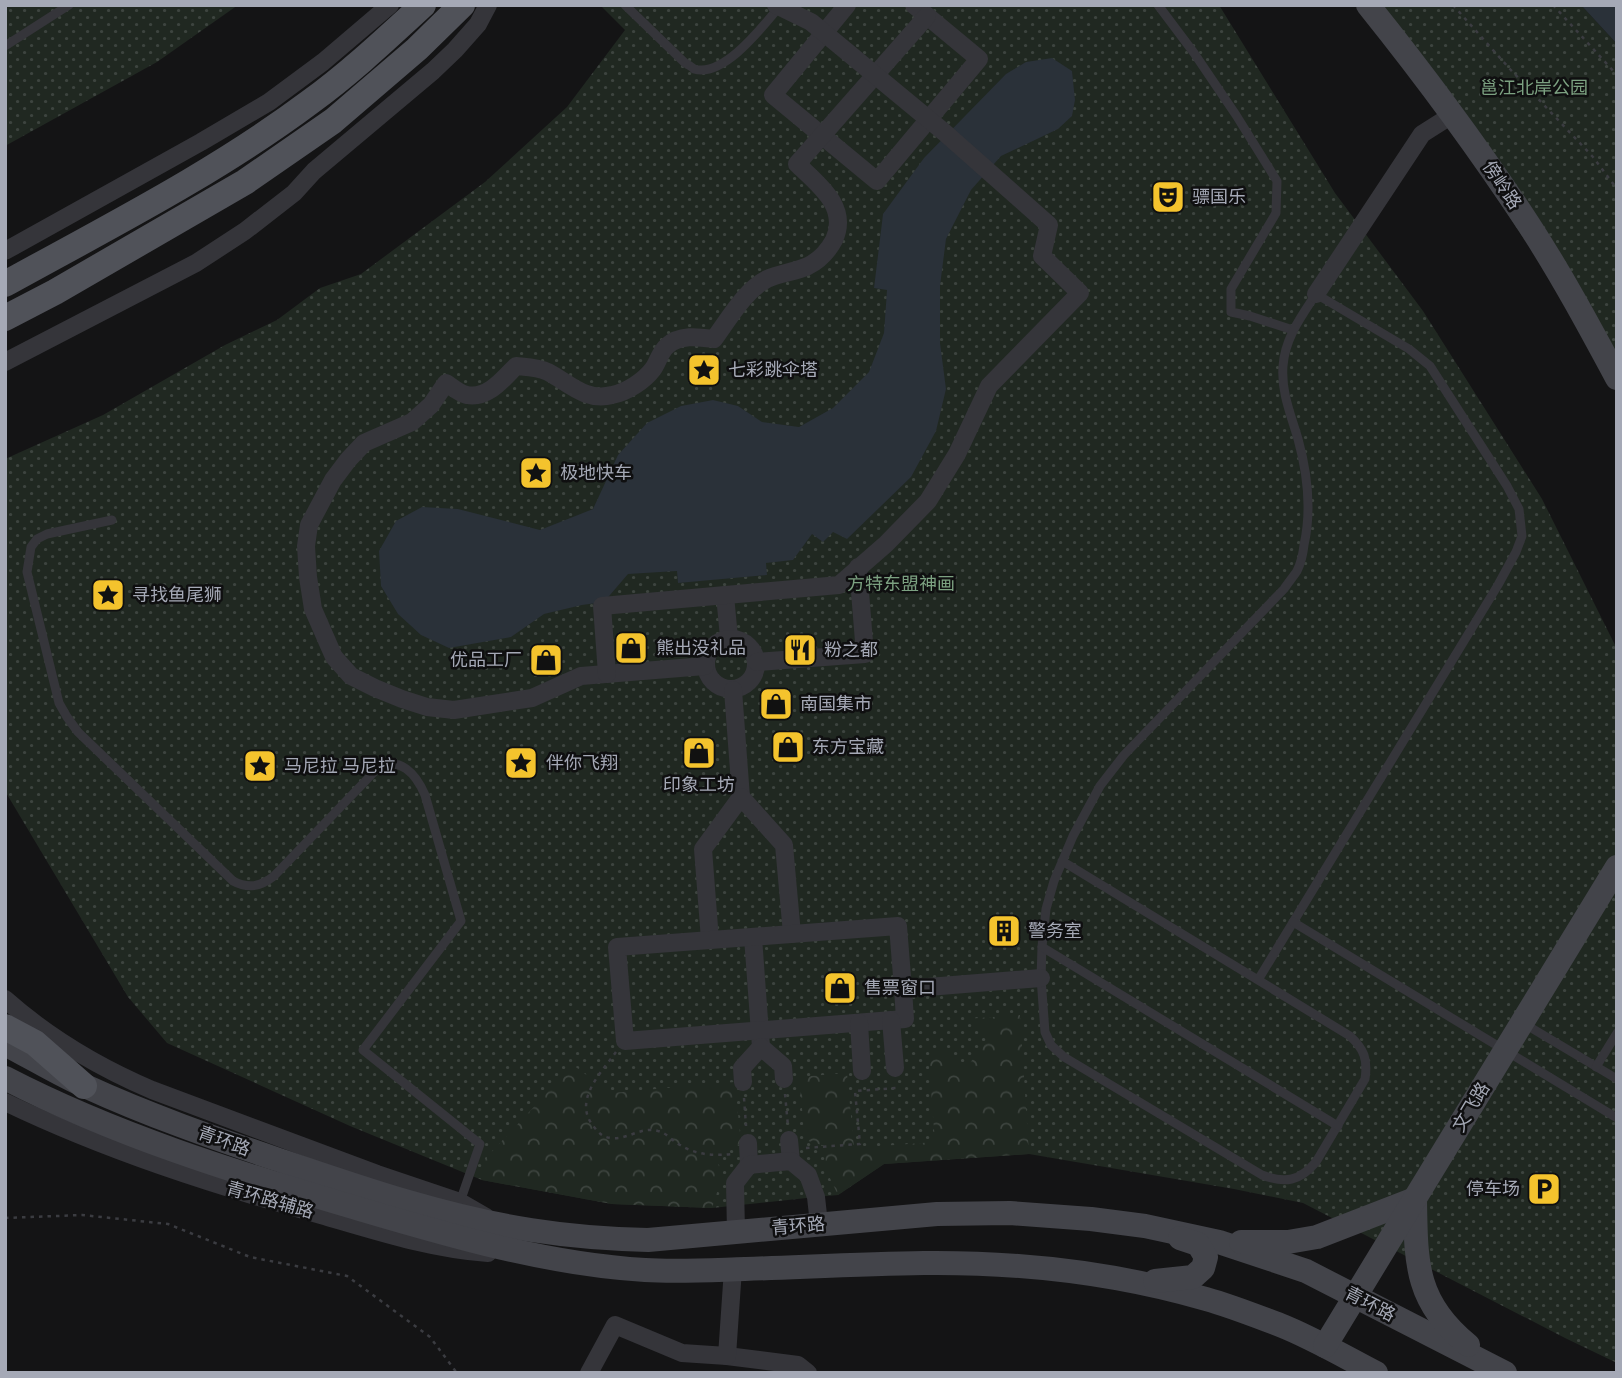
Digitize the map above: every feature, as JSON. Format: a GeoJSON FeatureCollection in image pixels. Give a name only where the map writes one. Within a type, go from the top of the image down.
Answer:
{"type":"FeatureCollection","features":[{"type":"Feature","properties":{"kind":"main road"},"geometry":{"type":"LineString","coordinates":[[5,284],[155,201],[242,149],[320,95],[370,55],[423,5]]}},
{"type":"Feature","properties":{"kind":"main road"},"geometry":{"type":"LineString","coordinates":[[5,318],[55,292],[246,181],[333,121],[417,50],[463,5]]}},
{"type":"Feature","properties":{"kind":"main road","name":"傍岭路"},"geometry":{"type":"LineString","coordinates":[[1368,5],[1452,115],[1530,227],[1617,378]]}},
{"type":"Feature","properties":{"kind":"main road"},"geometry":{"type":"LineString","coordinates":[[5,326],[55,292]]}},
{"type":"Feature","properties":{"kind":"main road","name":"文飞路"},"geometry":{"type":"LineString","coordinates":[[1325,1346],[1616,868]]}},
{"type":"Feature","properties":{"kind":"main road"},"geometry":{"type":"LineString","coordinates":[[5,1027],[35,1042],[84,1086]]}},
{"type":"Feature","properties":{"kind":"main road","name":"青环路"},"geometry":{"type":"LineString","coordinates":[[5,1044],[84,1086],[163,1118],[330,1178],[429,1208],[498,1224],[548,1233],[648,1240],[937,1214],[1010,1213],[1145,1226],[1219,1242],[1306,1271],[1501,1371]]}},
{"type":"Feature","properties":{"kind":"main road","name":"青环路"},"geometry":{"type":"LineString","coordinates":[[5,1078],[145,1140],[194,1158],[406,1223],[545,1258],[647,1270],[927,1263],[1072,1272],[1207,1299],[1284,1327],[1376,1373]]}},
{"type":"Feature","properties":{"kind":"main road"},"geometry":{"type":"LineString","coordinates":[[1219,1242],[1288,1242],[1317,1237],[1415,1199],[1415,1242],[1427,1297],[1455,1334],[1501,1371]]}},
{"type":"Feature","properties":{"kind":"main road"},"geometry":{"type":"LineString","coordinates":[[1137,1283],[1193,1277],[1203,1268],[1206,1257],[1198,1244],[1145,1226]]}},
{"type":"Feature","properties":{"kind":"street"},"geometry":{"type":"LineString","coordinates":[[5,251],[269,102],[323,62],[390,5]]}},
{"type":"Feature","properties":{"kind":"street"},"geometry":{"type":"LineString","coordinates":[[5,362],[197,263],[246,231],[294,193],[314,171],[455,51],[478,24],[488,5]]}},
{"type":"Feature","properties":{"kind":"street"},"geometry":{"type":"LineString","coordinates":[[705,666],[581,676],[532,698],[454,710],[427,707],[402,699],[351,676],[334,657],[313,609],[306,546],[309,525],[333,480],[364,443],[412,422],[431,405],[446,383],[465,395],[480,395],[494,388],[516,366],[531,367],[547,372],[579,392],[598,397],[614,395],[638,384],[653,369],[667,345],[695,336],[714,339],[751,291],[768,279],[811,265],[828,250],[839,221],[835,205],[797,164],[822,136],[875,75],[920,10],[979,59],[877,181],[822,136],[773,95],[847,5]]}},
{"type":"Feature","properties":{"kind":"street"},"geometry":{"type":"LineString","coordinates":[[607,674],[602,606],[839,585],[886,544],[928,501],[957,454],[989,386],[1080,293],[1042,256],[1049,225],[944,132],[811,22],[778,6]]}},
{"type":"Feature","properties":{"kind":"street"},"geometry":{"type":"LineString","coordinates":[[1316,294],[1422,134],[1452,115]]}},
{"type":"Feature","properties":{"kind":"street"},"geometry":{"type":"LineString","coordinates":[[757,662],[865,654],[858,567]]}},
{"type":"Feature","properties":{"kind":"street"},"geometry":{"type":"LineString","coordinates":[[725,595],[729,638]]}},
{"type":"Feature","properties":{"kind":"street"},"geometry":{"type":"LineString","coordinates":[[729,638],[742,641],[752,650],[757,662],[754,676],[745,686],[733,690],[719,688],[709,679],[705,666],[707,653],[716,643],[729,638]]}},
{"type":"Feature","properties":{"kind":"street"},"geometry":{"type":"LineString","coordinates":[[733,690],[741,797],[784,845],[792,934]]}},
{"type":"Feature","properties":{"kind":"street"},"geometry":{"type":"LineString","coordinates":[[710,940],[703,849],[741,797]]}},
{"type":"Feature","properties":{"kind":"street"},"geometry":{"type":"LineString","coordinates":[[898,926],[905,1019],[859,1023],[761,1039],[625,1041],[617,947],[792,934],[898,926]]}},
{"type":"Feature","properties":{"kind":"street"},"geometry":{"type":"LineString","coordinates":[[753,937],[761,1039],[783,1066],[784,1079]]}},
{"type":"Feature","properties":{"kind":"street"},"geometry":{"type":"LineString","coordinates":[[903,989],[1041,978]]}},
{"type":"Feature","properties":{"kind":"street"},"geometry":{"type":"LineString","coordinates":[[5,999],[47,1033],[118,1075],[377,1174],[460,1202],[498,1224]]}},
{"type":"Feature","properties":{"kind":"street"},"geometry":{"type":"LineString","coordinates":[[891,1020],[895,1068]]}},
{"type":"Feature","properties":{"kind":"street"},"geometry":{"type":"LineString","coordinates":[[859,1023],[862,1071]]}},
{"type":"Feature","properties":{"kind":"street"},"geometry":{"type":"LineString","coordinates":[[743,1082],[742,1068],[761,1039]]}},
{"type":"Feature","properties":{"kind":"street","name":"青环路辅路"},"geometry":{"type":"LineString","coordinates":[[5,1102],[117,1151],[278,1203],[460,1251],[545,1258]]}},
{"type":"Feature","properties":{"kind":"street"},"geometry":{"type":"LineString","coordinates":[[736,1232],[735,1183],[749,1153],[790,1150],[808,1175],[816,1198],[820,1224]]}},
{"type":"Feature","properties":{"kind":"street"},"geometry":{"type":"LineString","coordinates":[[727,1356],[733,1269]]}},
{"type":"Feature","properties":{"kind":"street"},"geometry":{"type":"LineString","coordinates":[[589,1373],[615,1325],[682,1353],[799,1365],[808,1373]]}},
{"type":"Feature","properties":{"kind":"lane"},"geometry":{"type":"LineString","coordinates":[[5,46],[69,5]]}},
{"type":"Feature","properties":{"kind":"lane"},"geometry":{"type":"LineString","coordinates":[[625,5],[694,69],[708,69],[722,63],[751,40],[778,6]]}},
{"type":"Feature","properties":{"kind":"lane"},"geometry":{"type":"LineString","coordinates":[[1158,5],[1236,115],[1277,181],[1276,213],[1231,289],[1231,312],[1293,330]]}},
{"type":"Feature","properties":{"kind":"lane"},"geometry":{"type":"LineString","coordinates":[[1062,861],[1359,1044],[1367,1067],[1365,1079],[1308,1171],[1286,1180],[1262,1175],[1064,1057],[1051,1045],[1045,1032],[1041,978],[1046,909],[1054,881],[1062,861],[1084,812],[1100,786],[1124,755],[1284,589],[1298,569],[1307,534],[1310,500],[1306,469],[1289,416],[1283,367],[1287,341],[1316,294],[1409,349],[1430,366],[1507,486],[1519,509],[1521,536],[1516,552],[1498,585],[1258,980]]}},
{"type":"Feature","properties":{"kind":"lane"},"geometry":{"type":"LineString","coordinates":[[111,520],[47,534],[37,539],[31,547],[27,572],[59,703],[78,732],[233,881],[242,886],[265,883],[385,764],[397,764],[421,784],[461,921],[363,1050],[480,1144],[460,1202]]}},
{"type":"Feature","properties":{"kind":"lane"},"geometry":{"type":"LineString","coordinates":[[1293,922],[1617,1118]]}},
{"type":"Feature","properties":{"kind":"lane"},"geometry":{"type":"LineString","coordinates":[[1042,947],[1338,1126]]}},
{"type":"Feature","properties":{"kind":"lane"},"geometry":{"type":"LineString","coordinates":[[1522,1023],[1617,1079]]}},
{"type":"Feature","properties":{"kind":"lane"},"geometry":{"type":"LineString","coordinates":[[1596,1067],[1617,1033]]}},
{"type":"Feature","properties":{"kind":"path"},"geometry":{"type":"LineString","coordinates":[[1453,5],[1593,157],[1617,189]]}},
{"type":"Feature","properties":{"kind":"path"},"geometry":{"type":"LineString","coordinates":[[1553,5],[1617,75]]}},
{"type":"Feature","properties":{"kind":"path"},"geometry":{"type":"LineString","coordinates":[[625,1041],[594,1081],[586,1098],[585,1110],[589,1121],[602,1136],[612,1139],[642,1130],[655,1130],[695,1152],[716,1156],[749,1153],[743,1082]]}},
{"type":"Feature","properties":{"kind":"path"},"geometry":{"type":"LineString","coordinates":[[784,1079],[790,1150],[860,1144],[855,1091],[896,1088]]}},
{"type":"Feature","properties":{"kind":"path"},"geometry":{"type":"LineString","coordinates":[[5,1218],[82,1215],[168,1224],[250,1257],[347,1276],[429,1337],[457,1373]]}},
{"type":"Feature","properties":{"kind":"green space"},"geometry":{"type":"Polygon","coordinates":[[[5,5],[238,5],[157,62],[5,146],[5,5]]]}},
{"type":"Feature","properties":{"kind":"green space","name":"方特东盟神画"},"geometry":{"type":"Polygon","coordinates":[[[600,5],[1219,5],[1335,193],[1423,311],[1542,499],[1617,649],[1617,1363],[1303,1203],[1029,1154],[884,1164],[838,1195],[712,1208],[612,1204],[482,1180],[350,1126],[167,1043],[128,997],[5,791],[5,459],[103,415],[225,345],[277,320],[320,288],[361,274],[485,182],[567,107],[625,30],[600,5]]]}},
{"type":"Feature","properties":{"kind":"green space","name":"邕江北岸公园"},"geometry":{"type":"Polygon","coordinates":[[[1368,5],[1581,5],[1617,44],[1617,378],[1368,5]]]}},
{"type":"Feature","properties":{"kind":"green space"},"geometry":{"type":"Polygon","coordinates":[[[1020,1015],[1029,1154],[884,1164],[838,1195],[826,1170],[825,1146],[805,1140],[799,1077],[847,1073],[854,1148],[935,1142],[929,1064],[941,1050],[965,1069],[989,1039],[965,1019],[1020,1015]]]}},
{"type":"Feature","properties":{"kind":"green space"},"geometry":{"type":"Polygon","coordinates":[[[573,1065],[611,1093],[735,1082],[741,1144],[716,1156],[722,1177],[712,1208],[612,1204],[482,1180],[484,1160],[573,1065]]]}},
{"type":"Feature","properties":{"kind":"shaded area"},"geometry":{"type":"Polygon","coordinates":[[[1581,5],[1617,5],[1617,44],[1581,5]]]}},
{"type":"Feature","properties":{"kind":"shaded area"},"geometry":{"type":"Polygon","coordinates":[[[1052,58],[1072,71],[1075,100],[1072,116],[1058,129],[1001,156],[971,190],[946,239],[940,286],[940,343],[946,389],[936,431],[911,477],[847,539],[833,532],[823,542],[812,534],[793,560],[766,563],[767,575],[678,583],[677,571],[628,574],[604,602],[544,614],[511,637],[449,648],[421,635],[398,614],[381,586],[379,551],[396,521],[422,507],[458,509],[540,530],[593,509],[618,455],[647,423],[681,406],[713,400],[738,406],[762,422],[799,427],[833,408],[869,372],[884,333],[887,290],[874,288],[883,214],[924,158],[1006,74],[1026,62],[1052,58]]]}},
{"type":"Feature","properties":{"kind":"place","name":"骠国乐"},"geometry":{"type":"Point","coordinates":[1168,197]}},
{"type":"Feature","properties":{"kind":"place","name":"七彩跳伞塔"},"geometry":{"type":"Point","coordinates":[704,370]}},
{"type":"Feature","properties":{"kind":"place","name":"极地快车"},"geometry":{"type":"Point","coordinates":[536,473]}},
{"type":"Feature","properties":{"kind":"place","name":"寻找鱼尾狮"},"geometry":{"type":"Point","coordinates":[108,595]}},
{"type":"Feature","properties":{"kind":"place","name":"熊出没礼品"},"geometry":{"type":"Point","coordinates":[631,648]}},
{"type":"Feature","properties":{"kind":"place","name":"粉之都"},"geometry":{"type":"Point","coordinates":[800,650]}},
{"type":"Feature","properties":{"kind":"place","name":"优品工厂"},"geometry":{"type":"Point","coordinates":[546,660]}},
{"type":"Feature","properties":{"kind":"place","name":"南国集市"},"geometry":{"type":"Point","coordinates":[776,704]}},
{"type":"Feature","properties":{"kind":"place","name":"东方宝藏"},"geometry":{"type":"Point","coordinates":[788,747]}},
{"type":"Feature","properties":{"kind":"place","name":"印象工坊"},"geometry":{"type":"Point","coordinates":[699,753]}},
{"type":"Feature","properties":{"kind":"place","name":"伴你飞翔"},"geometry":{"type":"Point","coordinates":[521,763]}},
{"type":"Feature","properties":{"kind":"place","name":"马尼拉 马尼拉"},"geometry":{"type":"Point","coordinates":[260,766]}},
{"type":"Feature","properties":{"kind":"place","name":"警务室"},"geometry":{"type":"Point","coordinates":[1004,931]}},
{"type":"Feature","properties":{"kind":"place","name":"售票窗口"},"geometry":{"type":"Point","coordinates":[840,988]}},
{"type":"Feature","properties":{"kind":"place","name":"停车场"},"geometry":{"type":"Point","coordinates":[1544,1189]}}]}
